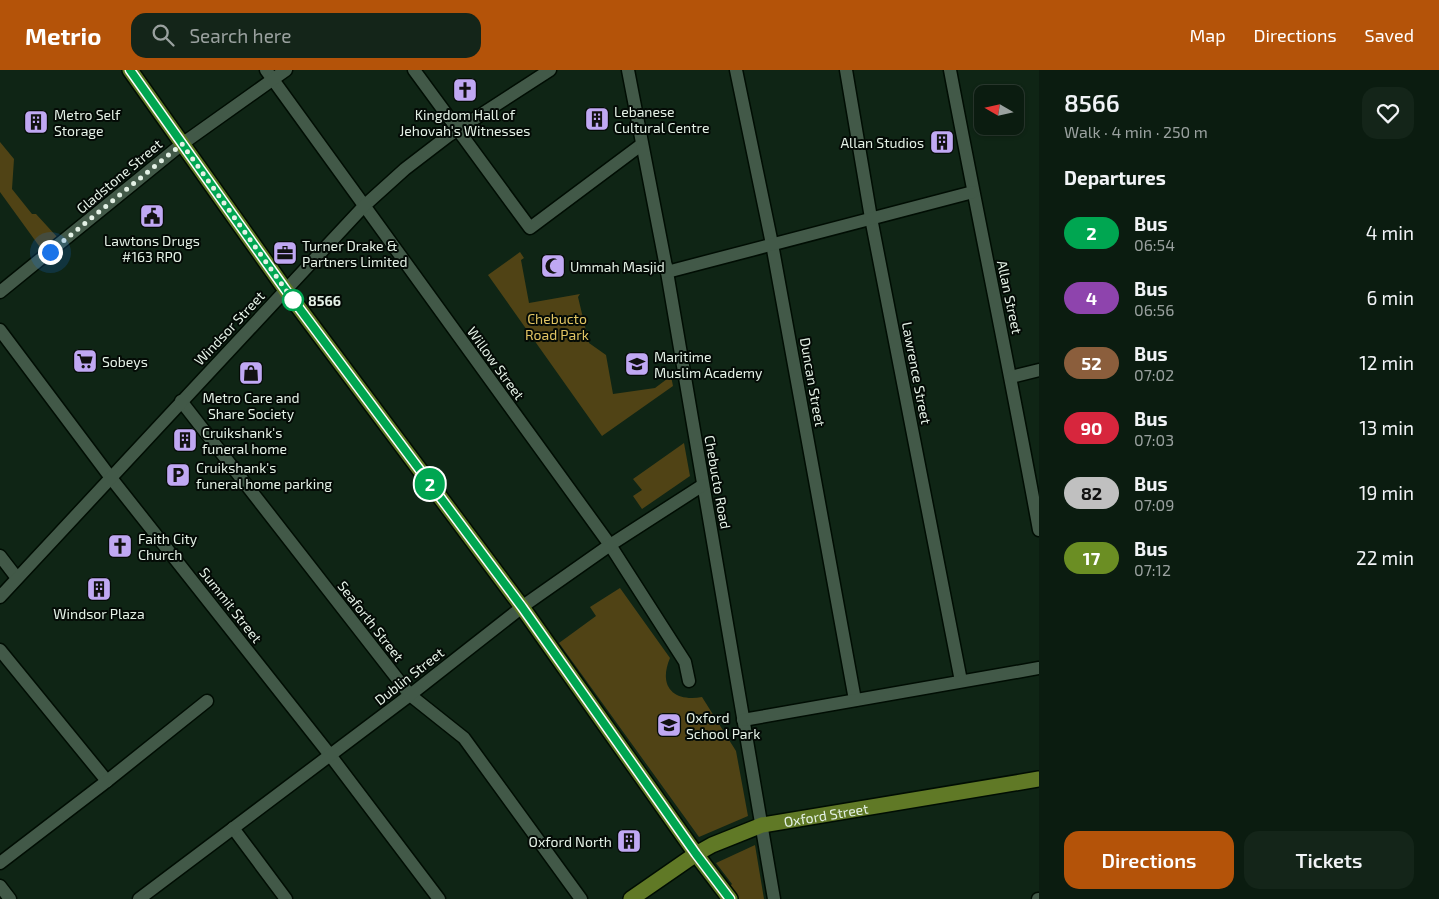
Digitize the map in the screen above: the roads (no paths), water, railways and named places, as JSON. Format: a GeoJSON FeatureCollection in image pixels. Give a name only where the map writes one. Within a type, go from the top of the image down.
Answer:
{"type":"FeatureCollection","features":[{"type":"Feature","properties":{"kind":"main road"},"geometry":{"type":"LineString","coordinates":[[130,70],[285,289],[522,607],[696,854],[730,899]]}},
{"type":"Feature","properties":{"kind":"main road","name":"Oxford Street"},"geometry":{"type":"LineString","coordinates":[[631,899],[696,854],[712,845],[762,825],[1039,779]]}},
{"type":"Feature","properties":{"kind":"street","name":"Gladstone Street"},"geometry":{"type":"LineString","coordinates":[[0,292],[269,75],[286,70]]}},
{"type":"Feature","properties":{"kind":"street"},"geometry":{"type":"LineString","coordinates":[[414,70],[530,228],[642,145]]}},
{"type":"Feature","properties":{"kind":"street","name":"Windsor Street"},"geometry":{"type":"LineString","coordinates":[[0,597],[364,206],[405,169],[458,129],[550,70]]}},
{"type":"Feature","properties":{"kind":"street","name":"Chebucto Road"},"geometry":{"type":"LineString","coordinates":[[628,70],[667,272],[774,899]]}},
{"type":"Feature","properties":{"kind":"street","name":"Duncan Street"},"geometry":{"type":"LineString","coordinates":[[736,70],[772,244],[855,700]]}},
{"type":"Feature","properties":{"kind":"street","name":"Lawrence Street"},"geometry":{"type":"LineString","coordinates":[[846,70],[871,218],[961,681]]}},
{"type":"Feature","properties":{"kind":"street","name":"Allan Street"},"geometry":{"type":"LineString","coordinates":[[950,70],[1011,377],[1039,530]]}},
{"type":"Feature","properties":{"kind":"street","name":"Willow Street"},"geometry":{"type":"LineString","coordinates":[[269,75],[610,545],[685,662],[689,681]]}},
{"type":"Feature","properties":{"kind":"street"},"geometry":{"type":"LineString","coordinates":[[667,272],[973,192]]}},
{"type":"Feature","properties":{"kind":"street","name":"Summit Street"},"geometry":{"type":"LineString","coordinates":[[0,330],[111,478],[330,754],[439,899]]}},
{"type":"Feature","properties":{"kind":"street"},"geometry":{"type":"LineString","coordinates":[[1011,377],[1039,370]]}},
{"type":"Feature","properties":{"kind":"street","name":"Seaforth Street"},"geometry":{"type":"LineString","coordinates":[[181,402],[410,695],[464,738],[581,899]]}},
{"type":"Feature","properties":{"kind":"street","name":"Dublin Street"},"geometry":{"type":"LineString","coordinates":[[141,899],[410,695],[522,607],[610,545],[703,485]]}},
{"type":"Feature","properties":{"kind":"street"},"geometry":{"type":"LineString","coordinates":[[0,556],[17,578]]}},
{"type":"Feature","properties":{"kind":"street"},"geometry":{"type":"LineString","coordinates":[[0,650],[107,781]]}},
{"type":"Feature","properties":{"kind":"street"},"geometry":{"type":"LineString","coordinates":[[743,720],[1039,668]]}},
{"type":"Feature","properties":{"kind":"street"},"geometry":{"type":"LineString","coordinates":[[0,863],[207,701]]}},
{"type":"Feature","properties":{"kind":"street"},"geometry":{"type":"LineString","coordinates":[[233,828],[286,899]]}},
{"type":"Feature","properties":{"kind":"street"},"geometry":{"type":"LineString","coordinates":[[0,886],[10,899]]}},
{"type":"Feature","properties":{"kind":"place","name":"Kingdom Hall of Jehovah's Witnesses"},"geometry":{"type":"Point","coordinates":[465,90]}},
{"type":"Feature","properties":{"kind":"place","name":"Lebanese Cultural Centre"},"geometry":{"type":"Point","coordinates":[597,119]}},
{"type":"Feature","properties":{"kind":"place","name":"Metro Self Storage"},"geometry":{"type":"Point","coordinates":[36,122]}},
{"type":"Feature","properties":{"kind":"place","name":"Allan Studios"},"geometry":{"type":"Point","coordinates":[942,142]}},
{"type":"Feature","properties":{"kind":"place","name":"Lawtons Drugs #163 RPO"},"geometry":{"type":"Point","coordinates":[152,216]}},
{"type":"Feature","properties":{"kind":"place","name":"Turner Drake & Partners Limited"},"geometry":{"type":"Point","coordinates":[285,253]}},
{"type":"Feature","properties":{"kind":"place","name":"Ummah Masjid"},"geometry":{"type":"Point","coordinates":[553,266]}},
{"type":"Feature","properties":{"kind":"place","name":"8566"},"geometry":{"type":"Point","coordinates":[293,300]}},
{"type":"Feature","properties":{"kind":"place","name":"Sobeys"},"geometry":{"type":"Point","coordinates":[85,361]}},
{"type":"Feature","properties":{"kind":"place","name":"Maritime Muslim Academy"},"geometry":{"type":"Point","coordinates":[637,364]}},
{"type":"Feature","properties":{"kind":"place","name":"Metro Care and Share Society"},"geometry":{"type":"Point","coordinates":[251,373]}},
{"type":"Feature","properties":{"kind":"place","name":"Cruikshank's funeral home"},"geometry":{"type":"Point","coordinates":[185,440]}},
{"type":"Feature","properties":{"kind":"place","name":"Cruikshank's funeral home parking"},"geometry":{"type":"Point","coordinates":[178,475]}},
{"type":"Feature","properties":{"kind":"place","name":"Faith City Church"},"geometry":{"type":"Point","coordinates":[120,546]}},
{"type":"Feature","properties":{"kind":"place","name":"Windsor Plaza"},"geometry":{"type":"Point","coordinates":[99,589]}},
{"type":"Feature","properties":{"kind":"place","name":"Oxford School Park"},"geometry":{"type":"Point","coordinates":[669,725]}},
{"type":"Feature","properties":{"kind":"place","name":"Oxford North"},"geometry":{"type":"Point","coordinates":[629,841]}},
{"type":"Feature","properties":{"kind":"park label","name":"Chebucto Road Park"},"geometry":{"type":"Point","coordinates":[557,326]}}]}
